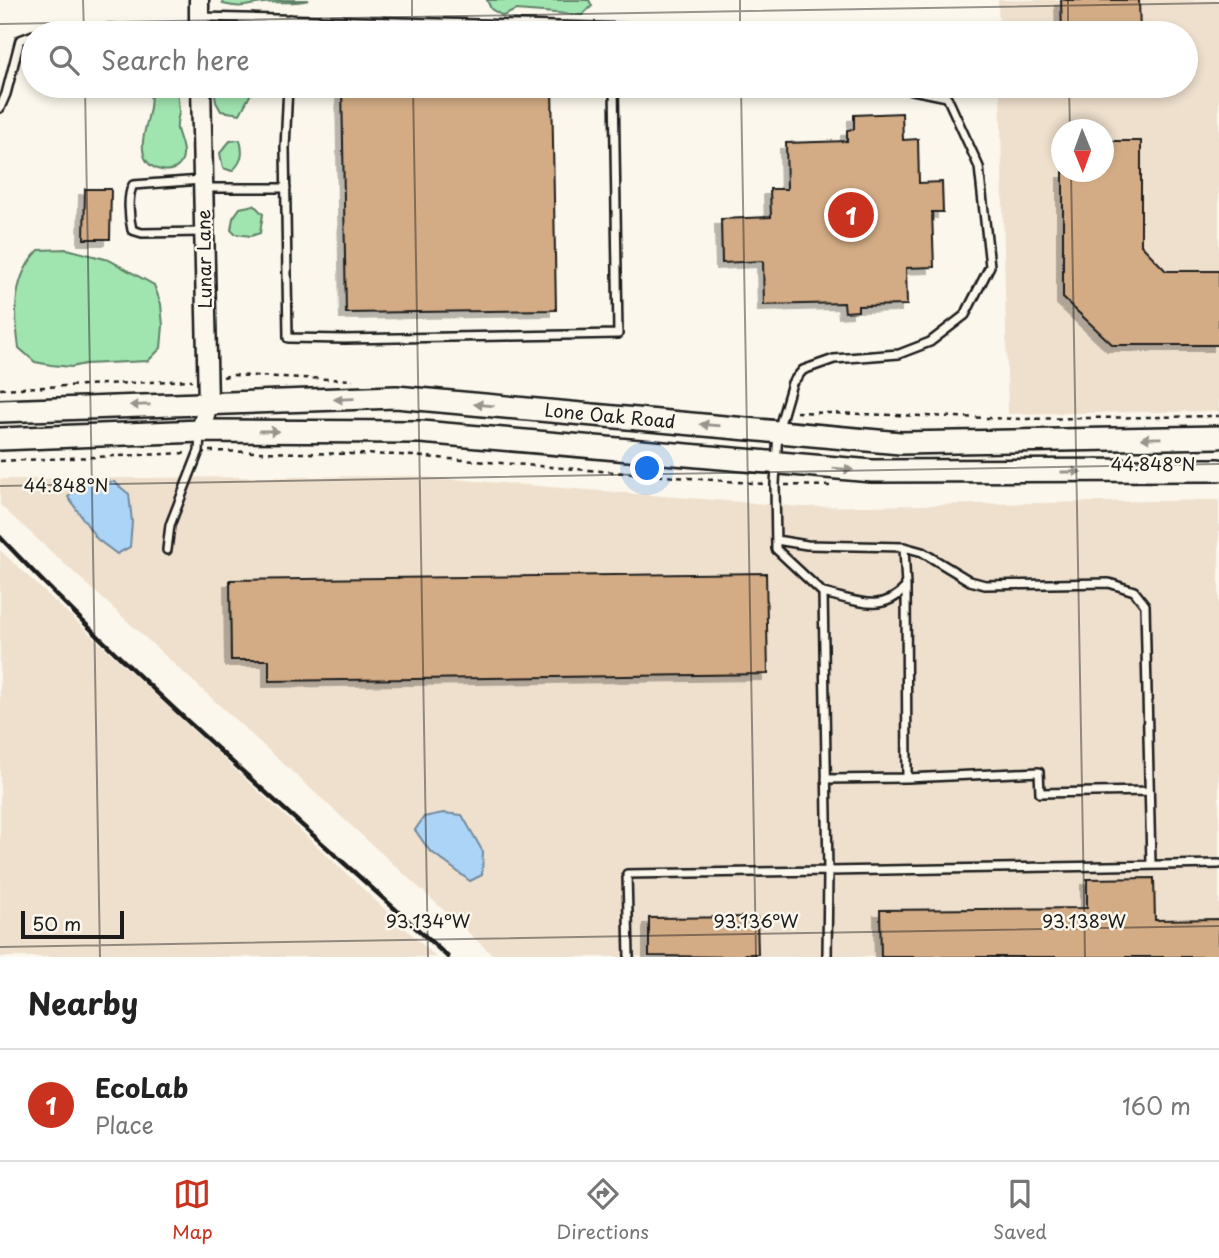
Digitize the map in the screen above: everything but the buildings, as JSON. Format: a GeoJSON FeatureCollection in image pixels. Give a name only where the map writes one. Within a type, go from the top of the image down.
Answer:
{"type":"FeatureCollection","features":[{"type":"Feature","properties":{"kind":"main road","name":"Lone Oak Road"},"geometry":{"type":"LineString","coordinates":[[0,411],[396,397],[782,421],[900,443],[1219,437]]}},
{"type":"Feature","properties":{"kind":"main road","name":"Lone Oak Road"},"geometry":{"type":"LineString","coordinates":[[0,439],[200,441],[421,432],[872,471],[1219,471]]}},
{"type":"Feature","properties":{"kind":"street","name":"Lunar Lane"},"geometry":{"type":"LineString","coordinates":[[200,441],[208,403],[201,98]]}},
{"type":"Feature","properties":{"kind":"lane"},"geometry":{"type":"LineString","coordinates":[[199,20],[344,21]]}},
{"type":"Feature","properties":{"kind":"lane"},"geometry":{"type":"LineString","coordinates":[[0,108],[21,40]]}},
{"type":"Feature","properties":{"kind":"lane"},"geometry":{"type":"LineString","coordinates":[[288,98],[288,338],[345,339],[618,334],[614,98]]}},
{"type":"Feature","properties":{"kind":"lane"},"geometry":{"type":"LineString","coordinates":[[906,587],[897,598],[884,603],[866,603],[823,593],[776,549],[775,463],[792,383],[803,370],[834,359],[899,354],[930,342],[965,315],[990,265],[979,167],[947,98]]}},
{"type":"Feature","properties":{"kind":"lane"},"geometry":{"type":"LineString","coordinates":[[204,232],[136,233],[130,225],[130,194],[134,185],[203,184],[286,188]]}},
{"type":"Feature","properties":{"kind":"lane"},"geometry":{"type":"LineString","coordinates":[[167,550],[170,524],[200,441]]}},
{"type":"Feature","properties":{"kind":"lane"},"geometry":{"type":"LineString","coordinates":[[776,540],[807,545],[904,547],[922,552],[970,581],[985,585],[1109,583],[1134,590],[1145,605],[1150,864]]}},
{"type":"Feature","properties":{"kind":"lane"},"geometry":{"type":"LineString","coordinates":[[904,547],[907,778]]}},
{"type":"Feature","properties":{"kind":"lane"},"geometry":{"type":"LineString","coordinates":[[823,593],[827,957]]}},
{"type":"Feature","properties":{"kind":"lane"},"geometry":{"type":"LineString","coordinates":[[826,779],[1039,772],[1040,793],[1149,791]]}},
{"type":"Feature","properties":{"kind":"lane"},"geometry":{"type":"LineString","coordinates":[[629,957],[627,874],[1219,864]]}},
{"type":"Feature","properties":{"kind":"path"},"geometry":{"type":"LineString","coordinates":[[0,389],[208,380],[232,375],[358,380]]}},
{"type":"Feature","properties":{"kind":"path"},"geometry":{"type":"LineString","coordinates":[[782,421],[1219,416]]}},
{"type":"Feature","properties":{"kind":"path"},"geometry":{"type":"LineString","coordinates":[[0,461],[174,455],[200,441],[756,485],[843,487]]}},
{"type":"Feature","properties":{"kind":"shaded area"},"geometry":{"type":"Polygon","coordinates":[[[998,0],[1219,0],[1219,411],[1008,414],[1000,98],[1198,98],[1198,21],[999,21],[998,0]]]}},
{"type":"Feature","properties":{"kind":"shaded area"},"geometry":{"type":"Polygon","coordinates":[[[413,476],[803,507],[1219,500],[1219,957],[495,957],[0,505],[0,479],[413,476]]]}},
{"type":"Feature","properties":{"kind":"shaded area"},"geometry":{"type":"Polygon","coordinates":[[[0,550],[436,957],[0,957],[0,550]]]}},
{"type":"Feature","properties":{"kind":"green space"},"geometry":{"type":"Polygon","coordinates":[[[222,0],[309,0],[240,6],[223,4],[222,0]]]}},
{"type":"Feature","properties":{"kind":"green space"},"geometry":{"type":"Polygon","coordinates":[[[487,0],[589,0],[592,6],[582,15],[516,10],[503,16],[491,9],[487,0]]]}},
{"type":"Feature","properties":{"kind":"green space"},"geometry":{"type":"Polygon","coordinates":[[[151,98],[178,98],[177,127],[183,156],[181,163],[171,170],[152,166],[144,155],[143,139],[151,98]]]}},
{"type":"Feature","properties":{"kind":"green space"},"geometry":{"type":"Polygon","coordinates":[[[216,98],[249,98],[240,114],[221,111],[216,98]]]}},
{"type":"Feature","properties":{"kind":"green space"},"geometry":{"type":"Polygon","coordinates":[[[240,140],[242,154],[238,164],[232,171],[223,168],[220,153],[230,141],[240,140]]]}},
{"type":"Feature","properties":{"kind":"green space"},"geometry":{"type":"Polygon","coordinates":[[[254,205],[263,214],[260,233],[251,236],[235,234],[231,230],[233,218],[240,208],[254,205]]]}},
{"type":"Feature","properties":{"kind":"green space"},"geometry":{"type":"Polygon","coordinates":[[[67,249],[109,260],[154,285],[161,304],[163,326],[161,348],[148,361],[71,367],[51,365],[35,362],[19,348],[16,309],[19,284],[24,272],[39,250],[67,249]]]}},
{"type":"Feature","properties":{"kind":"water"},"geometry":{"type":"Polygon","coordinates":[[[84,480],[114,482],[129,494],[132,522],[130,547],[117,554],[97,539],[68,497],[84,480]]]}},
{"type":"Feature","properties":{"kind":"water"},"geometry":{"type":"Polygon","coordinates":[[[443,813],[462,815],[483,852],[482,875],[470,881],[429,850],[415,830],[424,817],[443,813]]]}},
{"type":"Feature","properties":{"kind":"railway"},"geometry":{"type":"LineString","coordinates":[[0,537],[164,699],[448,957]]}},
{"type":"Feature","properties":{"kind":"place","name":"EcoLab"},"geometry":{"type":"Point","coordinates":[851,215]}}]}
